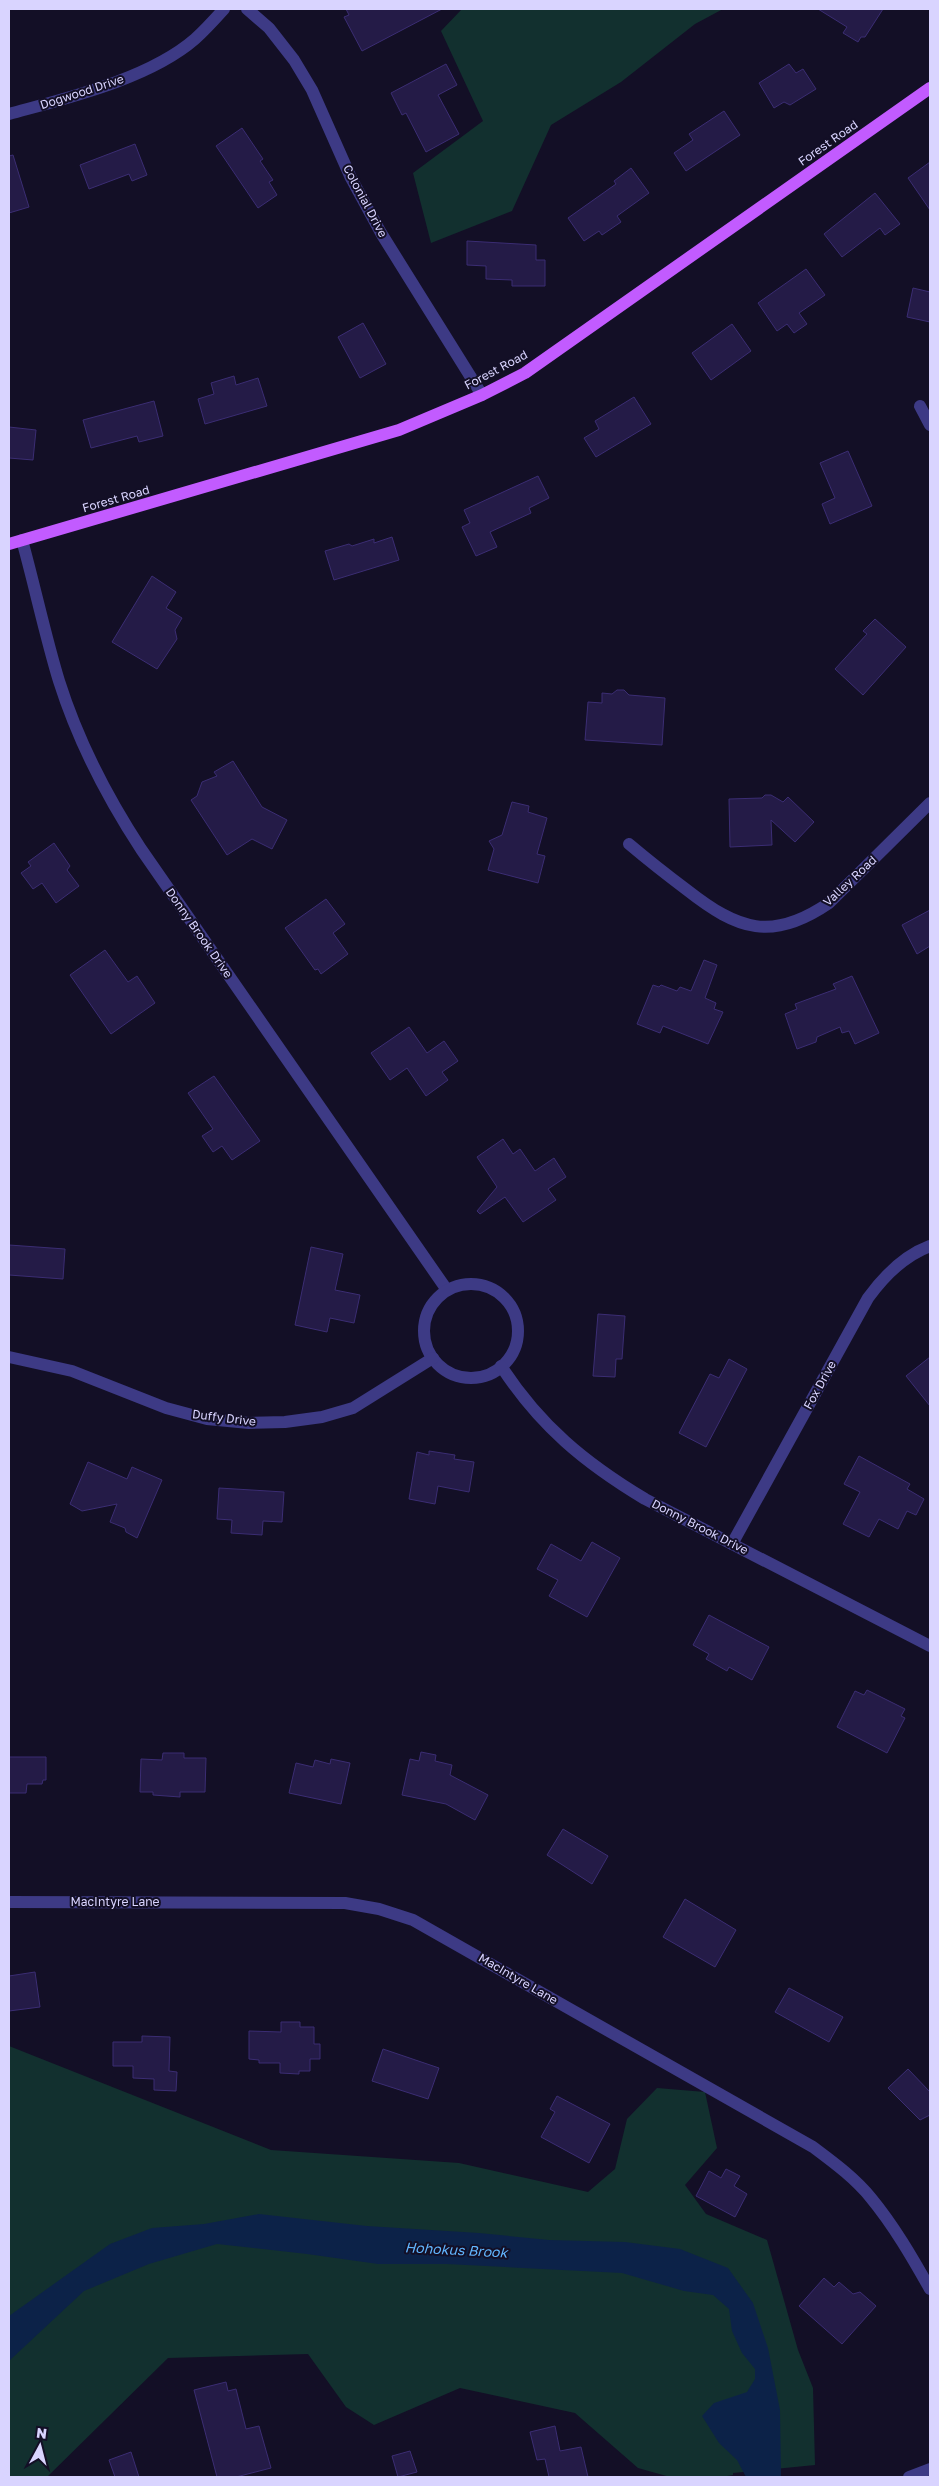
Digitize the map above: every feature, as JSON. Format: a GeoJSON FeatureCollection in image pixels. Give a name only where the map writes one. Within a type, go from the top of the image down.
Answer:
{"type":"FeatureCollection","features":[{"type":"Feature","properties":{"kind":"main road","name":"Forest Road"},"geometry":{"type":"LineString","coordinates":[[9,544],[399,430],[482,395],[526,373],[930,88]]}},
{"type":"Feature","properties":{"kind":"street","name":"Dogwood Drive"},"geometry":{"type":"LineString","coordinates":[[9,114],[90,92],[127,78],[168,57],[194,40],[224,9]]}},
{"type":"Feature","properties":{"kind":"street","name":"Colonial Drive"},"geometry":{"type":"LineString","coordinates":[[247,9],[268,28],[294,60],[312,90],[352,178],[381,233],[482,395]]}},
{"type":"Feature","properties":{"kind":"street"},"geometry":{"type":"LineString","coordinates":[[920,406],[930,425]]}},
{"type":"Feature","properties":{"kind":"street","name":"Donny Brook Drive"},"geometry":{"type":"LineString","coordinates":[[22,540],[59,681],[78,733],[101,783],[141,850],[447,1290]]}},
{"type":"Feature","properties":{"kind":"street","name":"Valley Road"},"geometry":{"type":"LineString","coordinates":[[629,844],[710,909],[730,920],[749,926],[770,927],[791,924],[810,916],[829,902],[930,803]]}},
{"type":"Feature","properties":{"kind":"street","name":"Fox Drive"},"geometry":{"type":"LineString","coordinates":[[732,1544],[868,1298],[882,1279],[899,1263],[930,1246]]}},
{"type":"Feature","properties":{"kind":"street"},"geometry":{"type":"LineString","coordinates":[[477,1284],[492,1289],[509,1304],[518,1325],[517,1340],[511,1355],[501,1366],[488,1374],[465,1377],[444,1369],[433,1358],[425,1344],[424,1329],[427,1314],[435,1300],[447,1290],[461,1285],[477,1284]]}},
{"type":"Feature","properties":{"kind":"street","name":"Duffy Drive"},"geometry":{"type":"LineString","coordinates":[[9,1358],[72,1371],[166,1408],[207,1419],[249,1423],[285,1422],[322,1417],[353,1408],[433,1358]]}},
{"type":"Feature","properties":{"kind":"street","name":"Donny Brook Drive"},"geometry":{"type":"LineString","coordinates":[[501,1366],[521,1397],[572,1449],[609,1478],[930,1646]]}},
{"type":"Feature","properties":{"kind":"street","name":"MacIntyre Lane"},"geometry":{"type":"LineString","coordinates":[[9,1902],[345,1903],[379,1909],[413,1920],[813,2147],[845,2172],[870,2197],[895,2229],[930,2289]]}},
{"type":"Feature","properties":{"kind":"street"},"geometry":{"type":"LineString","coordinates":[[909,2477],[930,2468]]}},
{"type":"Feature","properties":{"kind":"green space"},"geometry":{"type":"Polygon","coordinates":[[[462,9],[723,9],[695,24],[621,82],[551,125],[512,211],[431,243],[413,173],[483,121],[441,31],[462,9]]]}},
{"type":"Feature","properties":{"kind":"green space"},"geometry":{"type":"Polygon","coordinates":[[[9,2046],[271,2150],[459,2163],[588,2192],[615,2169],[627,2119],[657,2088],[705,2092],[717,2148],[685,2185],[706,2214],[767,2240],[798,2350],[813,2388],[815,2465],[733,2473],[733,2475],[721,2477],[670,2477],[638,2468],[575,2413],[460,2388],[374,2425],[346,2407],[308,2354],[168,2358],[47,2477],[9,2477],[9,2046]]]}},
{"type":"Feature","properties":{"kind":"water","name":"Hohokus Brook"},"geometry":{"type":"Polygon","coordinates":[[[259,2214],[367,2226],[479,2233],[549,2240],[625,2242],[680,2249],[728,2268],[753,2303],[768,2348],[780,2410],[781,2477],[746,2477],[737,2460],[719,2443],[702,2416],[714,2403],[747,2392],[755,2379],[755,2369],[742,2353],[732,2331],[729,2309],[713,2295],[684,2291],[622,2273],[447,2264],[378,2264],[217,2244],[149,2264],[84,2291],[9,2361],[9,2316],[110,2244],[152,2228],[204,2224],[259,2214]]]}},
{"type":"Feature","properties":{"kind":"building"},"geometry":{"type":"Polygon","coordinates":[[[346,9],[442,9],[362,51],[344,17],[349,15],[346,9]]]}},
{"type":"Feature","properties":{"kind":"building"},"geometry":{"type":"Polygon","coordinates":[[[818,9],[883,9],[865,37],[861,37],[858,42],[843,33],[847,27],[818,9]]]}},
{"type":"Feature","properties":{"kind":"building"},"geometry":{"type":"Polygon","coordinates":[[[446,64],[457,85],[438,95],[459,134],[426,152],[406,113],[402,115],[391,93],[446,64]]]}},
{"type":"Feature","properties":{"kind":"building"},"geometry":{"type":"Polygon","coordinates":[[[789,64],[796,73],[803,69],[816,89],[790,105],[784,102],[774,108],[759,83],[789,64]]]}},
{"type":"Feature","properties":{"kind":"building"},"geometry":{"type":"Polygon","coordinates":[[[724,111],[740,135],[686,171],[674,153],[693,140],[689,134],[724,111]]]}},
{"type":"Feature","properties":{"kind":"building"},"geometry":{"type":"Polygon","coordinates":[[[242,128],[263,159],[260,161],[273,180],[269,182],[277,195],[258,208],[216,146],[242,128]]]}},
{"type":"Feature","properties":{"kind":"building"},"geometry":{"type":"Polygon","coordinates":[[[135,144],[147,175],[132,181],[129,174],[89,189],[80,165],[135,144]]]}},
{"type":"Feature","properties":{"kind":"building"},"geometry":{"type":"Polygon","coordinates":[[[13,155],[29,207],[9,213],[9,156],[13,155]]]}},
{"type":"Feature","properties":{"kind":"building"},"geometry":{"type":"Polygon","coordinates":[[[930,162],[930,210],[908,178],[930,162]]]}},
{"type":"Feature","properties":{"kind":"building"},"geometry":{"type":"Polygon","coordinates":[[[631,168],[649,193],[617,216],[621,222],[602,235],[599,231],[584,241],[568,218],[616,184],[614,181],[631,168]]]}},
{"type":"Feature","properties":{"kind":"building"},"geometry":{"type":"Polygon","coordinates":[[[875,193],[900,224],[885,235],[880,228],[842,257],[824,234],[875,193]]]}},
{"type":"Feature","properties":{"kind":"building"},"geometry":{"type":"Polygon","coordinates":[[[467,241],[536,245],[536,260],[545,260],[545,286],[512,286],[512,280],[486,279],[486,266],[467,265],[467,241]]]}},
{"type":"Feature","properties":{"kind":"building"},"geometry":{"type":"Polygon","coordinates":[[[806,269],[825,295],[799,313],[807,324],[794,333],[787,324],[777,331],[758,303],[806,269]]]}},
{"type":"Feature","properties":{"kind":"building"},"geometry":{"type":"Polygon","coordinates":[[[913,288],[930,292],[930,322],[907,317],[913,288]]]}},
{"type":"Feature","properties":{"kind":"building"},"geometry":{"type":"Polygon","coordinates":[[[363,323],[386,364],[360,378],[338,337],[363,323]]]}},
{"type":"Feature","properties":{"kind":"building"},"geometry":{"type":"Polygon","coordinates":[[[732,324],[751,351],[711,380],[692,353],[732,324]]]}},
{"type":"Feature","properties":{"kind":"building"},"geometry":{"type":"Polygon","coordinates":[[[234,376],[236,385],[258,378],[267,406],[205,424],[198,399],[214,394],[211,383],[234,376]]]}},
{"type":"Feature","properties":{"kind":"building"},"geometry":{"type":"Polygon","coordinates":[[[634,397],[651,424],[596,457],[584,438],[599,429],[595,421],[634,397]]]}},
{"type":"Feature","properties":{"kind":"building"},"geometry":{"type":"Polygon","coordinates":[[[154,401],[163,436],[139,442],[137,436],[91,448],[83,420],[154,401]]]}},
{"type":"Feature","properties":{"kind":"building"},"geometry":{"type":"Polygon","coordinates":[[[9,427],[36,430],[33,460],[9,458],[9,427]]]}},
{"type":"Feature","properties":{"kind":"building"},"geometry":{"type":"Polygon","coordinates":[[[848,451],[872,506],[830,524],[822,504],[835,498],[820,463],[848,451]]]}},
{"type":"Feature","properties":{"kind":"building"},"geometry":{"type":"Polygon","coordinates":[[[538,476],[549,498],[529,508],[531,513],[490,532],[497,547],[476,556],[462,527],[470,523],[464,510],[538,476]]]}},
{"type":"Feature","properties":{"kind":"building"},"geometry":{"type":"Polygon","coordinates":[[[392,537],[399,560],[334,580],[325,551],[349,544],[352,546],[374,539],[374,543],[392,537]]]}},
{"type":"Feature","properties":{"kind":"building"},"geometry":{"type":"Polygon","coordinates":[[[152,576],[176,592],[166,608],[182,618],[175,630],[177,639],[157,669],[112,642],[152,576]]]}},
{"type":"Feature","properties":{"kind":"building"},"geometry":{"type":"Polygon","coordinates":[[[875,619],[906,647],[863,695],[835,669],[867,634],[863,631],[875,619]]]}},
{"type":"Feature","properties":{"kind":"building"},"geometry":{"type":"Polygon","coordinates":[[[617,690],[624,690],[629,695],[665,698],[662,745],[585,740],[588,702],[602,703],[602,693],[612,694],[617,690]]]}},
{"type":"Feature","properties":{"kind":"building"},"geometry":{"type":"Polygon","coordinates":[[[233,761],[262,807],[287,820],[272,849],[252,839],[227,855],[191,800],[197,796],[202,782],[217,776],[214,772],[233,761]]]}},
{"type":"Feature","properties":{"kind":"building"},"geometry":{"type":"Polygon","coordinates":[[[765,795],[771,795],[783,802],[788,797],[814,822],[795,842],[771,820],[772,845],[730,847],[729,799],[762,798],[765,795]]]}},
{"type":"Feature","properties":{"kind":"building"},"geometry":{"type":"Polygon","coordinates":[[[512,802],[529,806],[528,812],[547,818],[537,854],[545,856],[538,883],[488,870],[494,849],[489,841],[502,835],[512,802]]]}},
{"type":"Feature","properties":{"kind":"building"},"geometry":{"type":"Polygon","coordinates":[[[54,843],[70,866],[67,870],[79,886],[56,903],[42,883],[33,889],[21,873],[31,866],[28,862],[54,843]]]}},
{"type":"Feature","properties":{"kind":"building"},"geometry":{"type":"Polygon","coordinates":[[[326,899],[345,924],[333,933],[348,954],[321,974],[318,969],[315,970],[285,928],[326,899]]]}},
{"type":"Feature","properties":{"kind":"building"},"geometry":{"type":"Polygon","coordinates":[[[930,910],[930,946],[917,954],[902,925],[930,910]]]}},
{"type":"Feature","properties":{"kind":"building"},"geometry":{"type":"Polygon","coordinates":[[[105,950],[128,982],[137,976],[155,1003],[111,1034],[70,975],[105,950]]]}},
{"type":"Feature","properties":{"kind":"building"},"geometry":{"type":"Polygon","coordinates":[[[704,960],[717,965],[705,998],[716,1003],[714,1009],[723,1012],[708,1044],[663,1026],[660,1033],[637,1024],[653,985],[659,987],[661,985],[677,991],[680,987],[691,991],[704,960]]]}},
{"type":"Feature","properties":{"kind":"building"},"geometry":{"type":"Polygon","coordinates":[[[852,976],[879,1033],[855,1044],[849,1031],[842,1033],[840,1027],[817,1037],[816,1042],[797,1049],[785,1014],[797,1009],[795,1004],[836,989],[833,984],[852,976]]]}},
{"type":"Feature","properties":{"kind":"building"},"geometry":{"type":"Polygon","coordinates":[[[409,1027],[427,1053],[444,1041],[458,1061],[442,1072],[448,1080],[426,1096],[407,1068],[390,1080],[371,1053],[409,1027]]]}},
{"type":"Feature","properties":{"kind":"building"},"geometry":{"type":"Polygon","coordinates":[[[214,1076],[260,1141],[232,1160],[222,1146],[213,1152],[202,1136],[213,1129],[188,1093],[214,1076]]]}},
{"type":"Feature","properties":{"kind":"building"},"geometry":{"type":"Polygon","coordinates":[[[503,1139],[513,1154],[520,1149],[535,1171],[554,1158],[566,1177],[548,1189],[556,1200],[523,1222],[505,1197],[480,1214],[477,1211],[497,1187],[477,1157],[503,1139]]]}},
{"type":"Feature","properties":{"kind":"building"},"geometry":{"type":"Polygon","coordinates":[[[9,1245],[65,1249],[63,1279],[9,1275],[9,1245]]]}},
{"type":"Feature","properties":{"kind":"building"},"geometry":{"type":"Polygon","coordinates":[[[311,1247],[343,1254],[335,1290],[360,1295],[354,1323],[330,1318],[327,1332],[295,1325],[311,1247]]]}},
{"type":"Feature","properties":{"kind":"building"},"geometry":{"type":"Polygon","coordinates":[[[598,1314],[625,1316],[622,1359],[616,1359],[615,1377],[593,1376],[598,1314]]]}},
{"type":"Feature","properties":{"kind":"building"},"geometry":{"type":"Polygon","coordinates":[[[930,1357],[930,1406],[906,1376],[930,1357]]]}},
{"type":"Feature","properties":{"kind":"building"},"geometry":{"type":"Polygon","coordinates":[[[729,1359],[747,1369],[706,1447],[679,1433],[710,1374],[719,1378],[729,1359]]]}},
{"type":"Feature","properties":{"kind":"building"},"geometry":{"type":"Polygon","coordinates":[[[429,1451],[455,1455],[454,1459],[474,1462],[469,1492],[438,1486],[435,1504],[409,1499],[417,1452],[429,1455],[429,1451]]]}},
{"type":"Feature","properties":{"kind":"building"},"geometry":{"type":"Polygon","coordinates":[[[859,1456],[910,1484],[907,1489],[924,1499],[916,1515],[907,1511],[898,1529],[879,1519],[869,1537],[843,1524],[860,1492],[844,1484],[859,1456]]]}},
{"type":"Feature","properties":{"kind":"building"},"geometry":{"type":"Polygon","coordinates":[[[88,1462],[127,1479],[132,1467],[162,1480],[137,1538],[126,1532],[125,1528],[110,1522],[117,1504],[82,1511],[70,1504],[88,1462]]]}},
{"type":"Feature","properties":{"kind":"building"},"geometry":{"type":"Polygon","coordinates":[[[219,1488],[284,1492],[282,1522],[263,1521],[262,1535],[231,1533],[232,1520],[217,1519],[219,1488]]]}},
{"type":"Feature","properties":{"kind":"building"},"geometry":{"type":"Polygon","coordinates":[[[592,1542],[620,1558],[587,1617],[549,1596],[558,1580],[537,1569],[551,1544],[581,1561],[592,1542]]]}},
{"type":"Feature","properties":{"kind":"building"},"geometry":{"type":"Polygon","coordinates":[[[709,1615],[769,1647],[752,1680],[729,1667],[727,1671],[706,1659],[709,1654],[693,1645],[709,1615]]]}},
{"type":"Feature","properties":{"kind":"building"},"geometry":{"type":"Polygon","coordinates":[[[867,1690],[905,1709],[901,1716],[905,1718],[887,1753],[837,1727],[855,1691],[864,1695],[867,1690]]]}},
{"type":"Feature","properties":{"kind":"building"},"geometry":{"type":"Polygon","coordinates":[[[421,1752],[436,1755],[435,1761],[452,1765],[450,1775],[488,1795],[475,1820],[446,1804],[402,1795],[410,1759],[419,1761],[421,1752]]]}},
{"type":"Feature","properties":{"kind":"building"},"geometry":{"type":"Polygon","coordinates":[[[163,1753],[184,1753],[184,1758],[206,1758],[205,1792],[180,1792],[180,1797],[153,1795],[153,1792],[140,1792],[141,1759],[162,1760],[163,1753]]]}},
{"type":"Feature","properties":{"kind":"building"},"geometry":{"type":"Polygon","coordinates":[[[9,1757],[46,1757],[46,1780],[43,1780],[42,1784],[27,1784],[26,1793],[9,1793],[9,1757]]]}},
{"type":"Feature","properties":{"kind":"building"},"geometry":{"type":"Polygon","coordinates":[[[331,1759],[350,1763],[341,1804],[289,1793],[296,1763],[313,1767],[315,1760],[330,1764],[331,1759]]]}},
{"type":"Feature","properties":{"kind":"building"},"geometry":{"type":"Polygon","coordinates":[[[563,1829],[608,1856],[592,1884],[547,1855],[563,1829]]]}},
{"type":"Feature","properties":{"kind":"building"},"geometry":{"type":"Polygon","coordinates":[[[685,1899],[736,1930],[715,1967],[663,1937],[685,1899]]]}},
{"type":"Feature","properties":{"kind":"building"},"geometry":{"type":"Polygon","coordinates":[[[35,1972],[40,2007],[9,2011],[9,1976],[35,1972]]]}},
{"type":"Feature","properties":{"kind":"building"},"geometry":{"type":"Polygon","coordinates":[[[789,1988],[843,2017],[829,2042],[775,2012],[789,1988]]]}},
{"type":"Feature","properties":{"kind":"building"},"geometry":{"type":"Polygon","coordinates":[[[281,2022],[300,2022],[300,2027],[314,2027],[314,2044],[320,2044],[320,2059],[310,2059],[310,2071],[299,2071],[299,2074],[280,2073],[280,2063],[259,2063],[259,2060],[249,2059],[249,2031],[281,2032],[281,2022]]]}},
{"type":"Feature","properties":{"kind":"building"},"geometry":{"type":"Polygon","coordinates":[[[142,2036],[170,2037],[169,2071],[177,2072],[176,2091],[154,2090],[154,2079],[133,2078],[133,2066],[113,2066],[113,2042],[142,2042],[142,2036]]]}},
{"type":"Feature","properties":{"kind":"building"},"geometry":{"type":"Polygon","coordinates":[[[383,2049],[439,2068],[428,2099],[372,2081],[383,2049]]]}},
{"type":"Feature","properties":{"kind":"building"},"geometry":{"type":"Polygon","coordinates":[[[908,2069],[930,2092],[930,2115],[920,2120],[888,2088],[908,2069]]]}},
{"type":"Feature","properties":{"kind":"building"},"geometry":{"type":"Polygon","coordinates":[[[557,2096],[610,2124],[589,2163],[541,2137],[555,2112],[550,2109],[557,2096]]]}},
{"type":"Feature","properties":{"kind":"building"},"geometry":{"type":"Polygon","coordinates":[[[726,2169],[740,2176],[734,2186],[747,2194],[735,2217],[696,2196],[709,2171],[721,2178],[726,2169]]]}},
{"type":"Feature","properties":{"kind":"building"},"geometry":{"type":"Polygon","coordinates":[[[824,2278],[834,2287],[839,2282],[853,2294],[860,2292],[876,2306],[842,2344],[799,2306],[824,2278]]]}},
{"type":"Feature","properties":{"kind":"building"},"geometry":{"type":"Polygon","coordinates":[[[226,2382],[228,2391],[236,2389],[246,2429],[259,2426],[271,2468],[236,2477],[217,2477],[194,2390],[226,2382]]]}},
{"type":"Feature","properties":{"kind":"building"},"geometry":{"type":"Polygon","coordinates":[[[555,2426],[560,2451],[581,2447],[588,2477],[549,2477],[545,2459],[537,2460],[530,2432],[555,2426]]]}},
{"type":"Feature","properties":{"kind":"building"},"geometry":{"type":"Polygon","coordinates":[[[410,2451],[417,2472],[398,2477],[392,2456],[410,2451]]]}},
{"type":"Feature","properties":{"kind":"building"},"geometry":{"type":"Polygon","coordinates":[[[131,2452],[139,2477],[115,2477],[109,2460],[131,2452]]]}}]}
